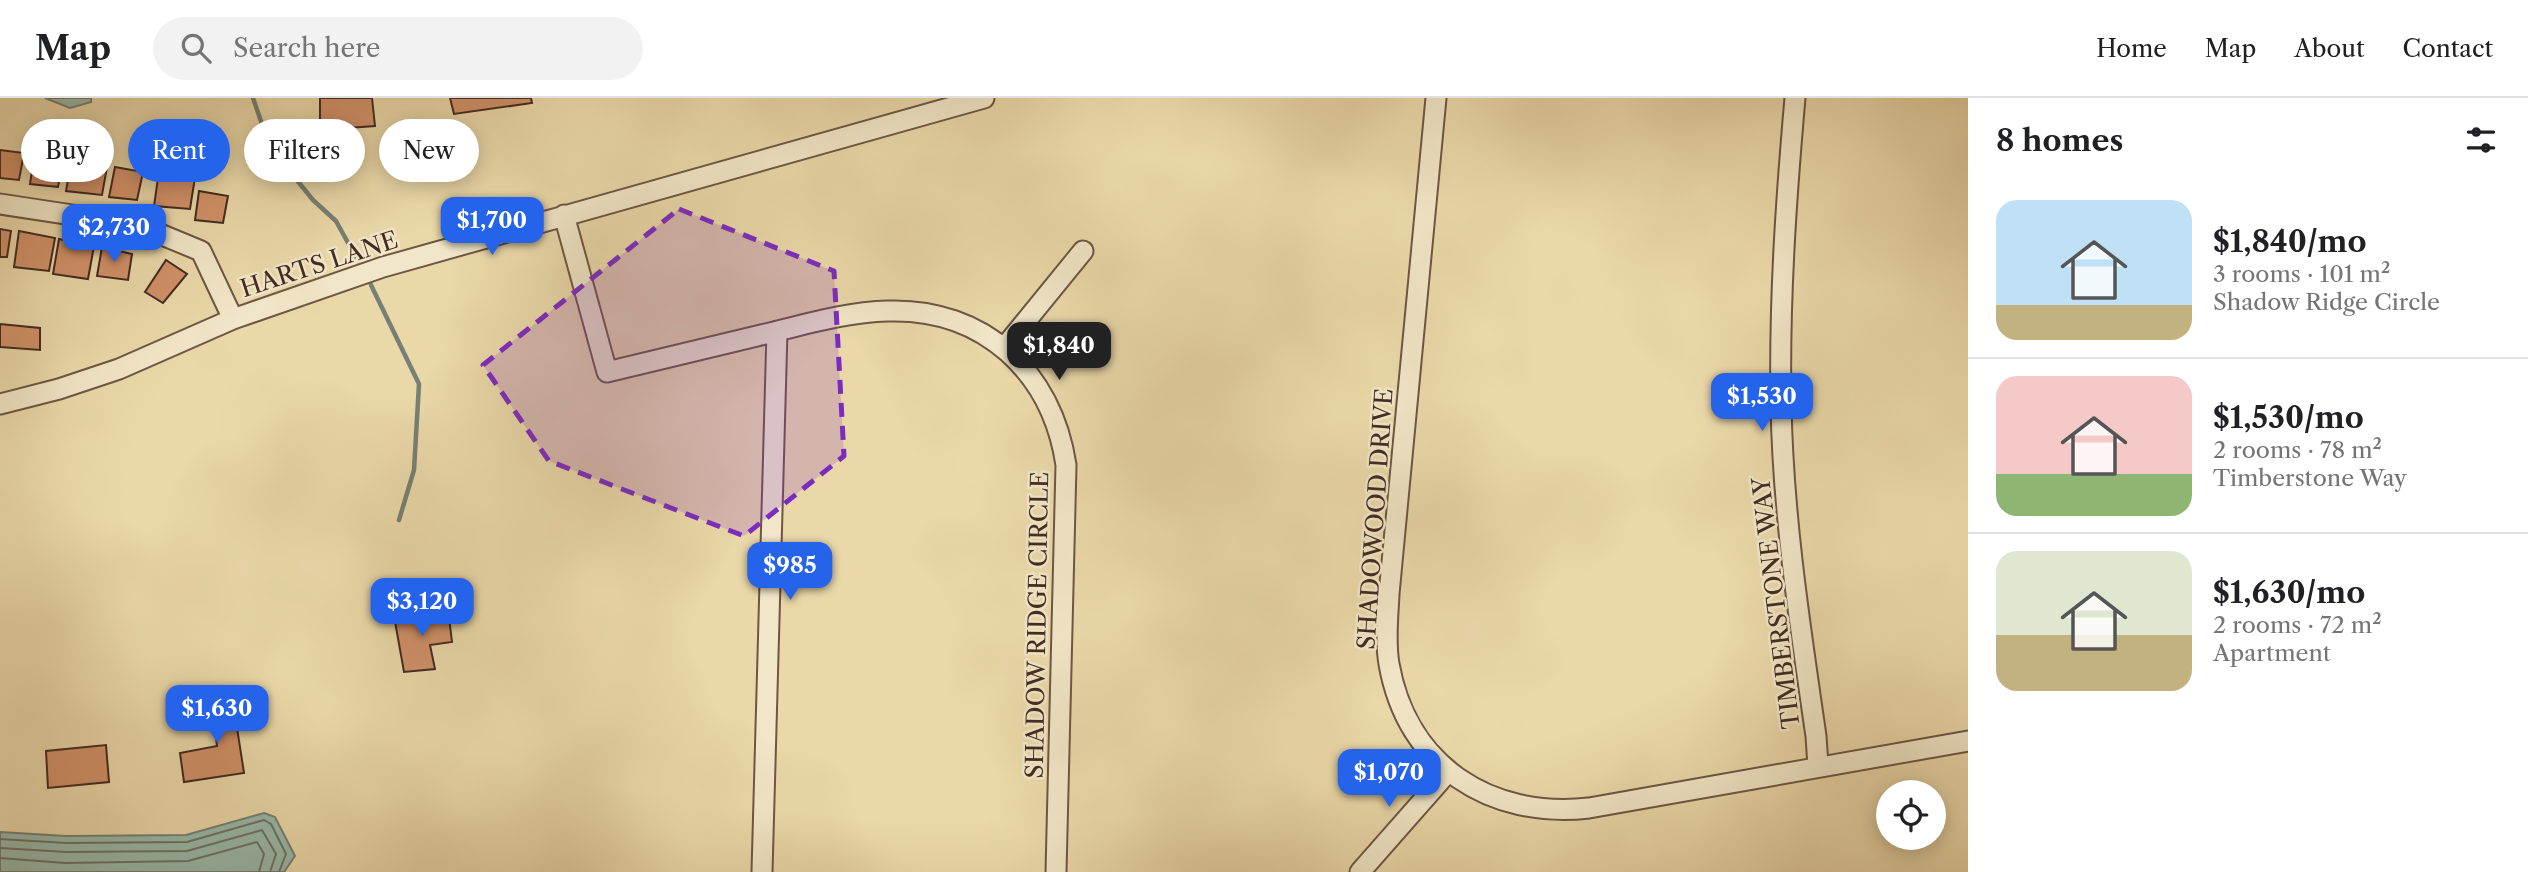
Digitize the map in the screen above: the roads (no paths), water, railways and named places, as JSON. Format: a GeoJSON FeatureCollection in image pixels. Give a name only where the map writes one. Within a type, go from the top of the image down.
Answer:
{"type":"FeatureCollection","features":[{"type":"Feature","properties":{"kind":"street","name":"HARTS LANE"},"geometry":{"type":"LineString","coordinates":[[0,404],[59,389],[119,369],[233,319],[383,267],[962,101],[984,98]]}},
{"type":"Feature","properties":{"kind":"street","name":"SHADOWOOD DRIVE"},"geometry":{"type":"LineString","coordinates":[[1436,98],[1387,646],[1393,681],[1420,741],[1448,772],[1485,794],[1516,805],[1548,810],[1569,810],[1968,741]]}},
{"type":"Feature","properties":{"kind":"street","name":"TIMBERSTONE WAY"},"geometry":{"type":"LineString","coordinates":[[1795,98],[1780,302],[1781,405],[1788,519],[1818,766]]}},
{"type":"Feature","properties":{"kind":"street"},"geometry":{"type":"LineString","coordinates":[[0,204],[138,225],[201,251],[233,319]]}},
{"type":"Feature","properties":{"kind":"street","name":"SHADOW RIDGE CIRCLE"},"geometry":{"type":"LineString","coordinates":[[564,215],[607,372],[861,313],[916,311],[952,319],[1004,348],[1022,365],[1046,400],[1059,431],[1066,465],[1056,872]]}},
{"type":"Feature","properties":{"kind":"street"},"geometry":{"type":"LineString","coordinates":[[1004,348],[1083,251]]}},
{"type":"Feature","properties":{"kind":"street"},"geometry":{"type":"LineString","coordinates":[[762,872],[777,331]]}},
{"type":"Feature","properties":{"kind":"street"},"geometry":{"type":"LineString","coordinates":[[1360,872],[1448,772]]}},
{"type":"Feature","properties":{"kind":"water"},"geometry":{"type":"Polygon","coordinates":[[[45,98],[91,98],[91,102],[70,108],[45,98]]]}},
{"type":"Feature","properties":{"kind":"water"},"geometry":{"type":"Polygon","coordinates":[[[264,813],[275,817],[295,856],[284,872],[0,872],[0,832],[66,836],[186,835],[264,813]]]}},
{"type":"Feature","properties":{"kind":"waterway"},"geometry":{"type":"LineString","coordinates":[[253,98],[262,124],[287,168],[313,200],[336,221],[358,261]]}},
{"type":"Feature","properties":{"kind":"waterway"},"geometry":{"type":"LineString","coordinates":[[371,285],[419,384],[414,470],[399,520]]}}]}
